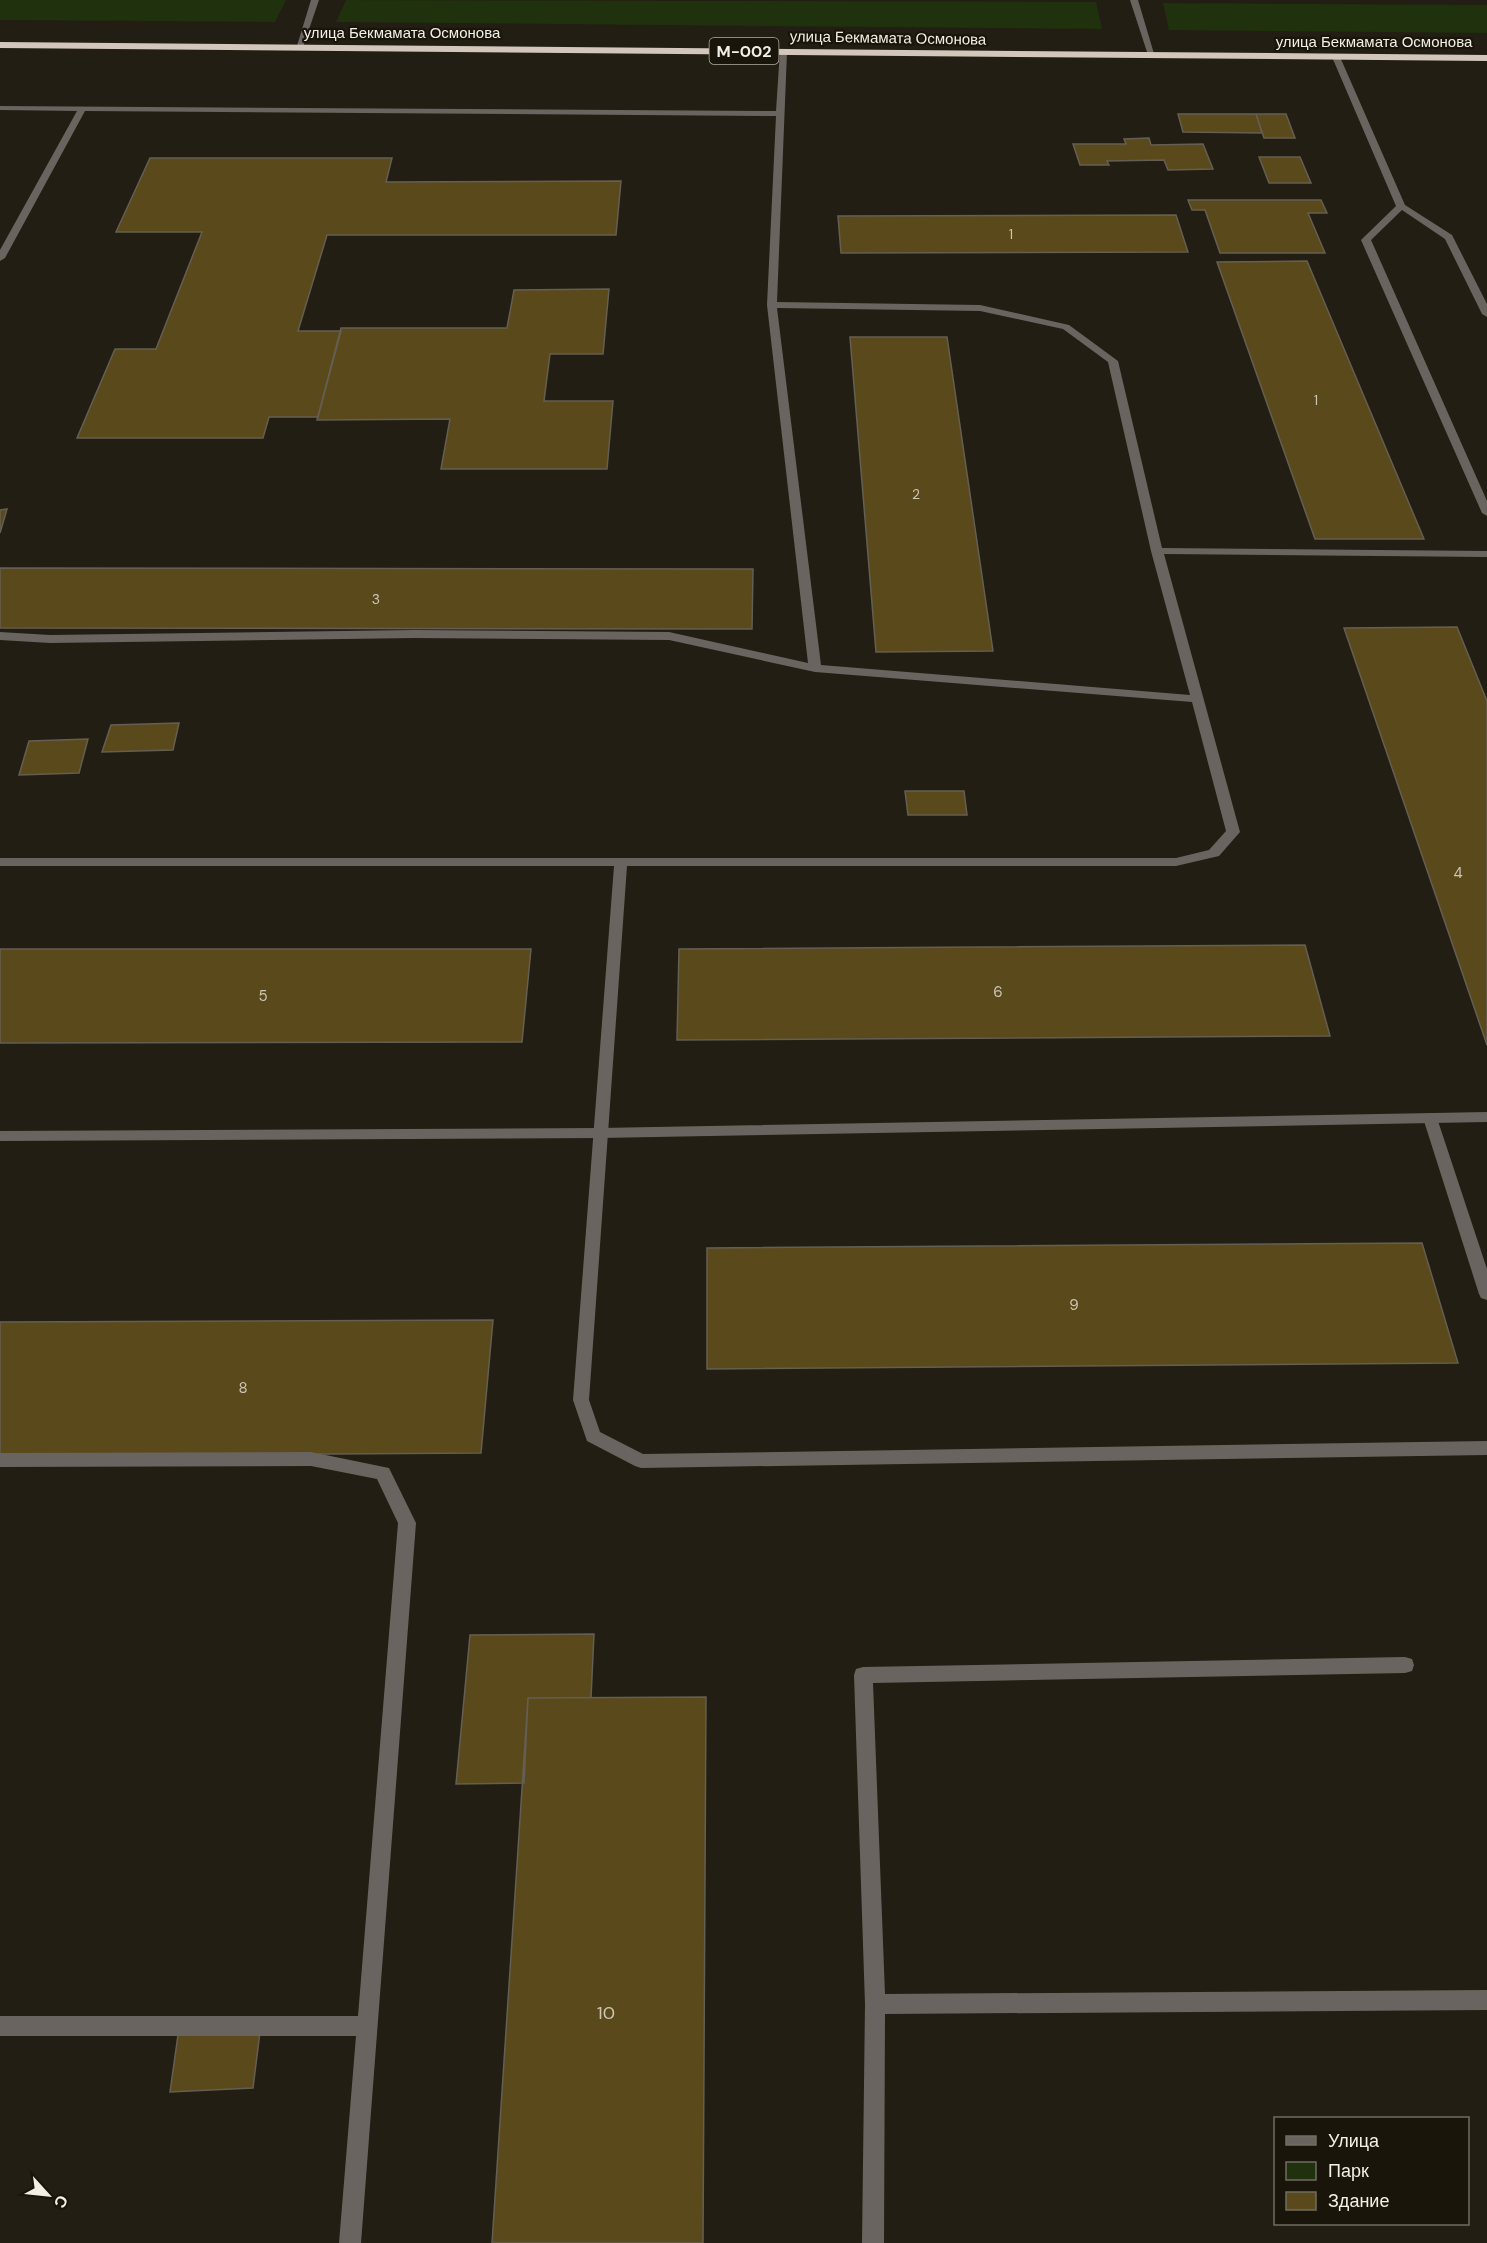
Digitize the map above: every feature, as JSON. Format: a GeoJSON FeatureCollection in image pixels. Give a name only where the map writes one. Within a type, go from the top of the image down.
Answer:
{"type":"FeatureCollection","features":[{"type":"Feature","properties":{"kind":"highway","name":"улица Бекмамата Осмонова"},"geometry":{"type":"LineString","coordinates":[[0,45],[1487,58]]}},
{"type":"Feature","properties":{"kind":"street"},"geometry":{"type":"LineString","coordinates":[[299,48],[315,0]]}},
{"type":"Feature","properties":{"kind":"street"},"geometry":{"type":"LineString","coordinates":[[1134,0],[1152,55]]}},
{"type":"Feature","properties":{"kind":"street"},"geometry":{"type":"LineString","coordinates":[[783,52],[772,305],[815,669]]}},
{"type":"Feature","properties":{"kind":"street"},"geometry":{"type":"LineString","coordinates":[[1336,57],[1401,206],[1449,237],[1487,314]]}},
{"type":"Feature","properties":{"kind":"street"},"geometry":{"type":"LineString","coordinates":[[0,108],[780,114]]}},
{"type":"Feature","properties":{"kind":"street"},"geometry":{"type":"LineString","coordinates":[[0,258],[83,108]]}},
{"type":"Feature","properties":{"kind":"street"},"geometry":{"type":"LineString","coordinates":[[1401,206],[1366,240],[1487,513]]}},
{"type":"Feature","properties":{"kind":"street"},"geometry":{"type":"LineString","coordinates":[[0,862],[1176,862],[1214,853],[1233,832],[1157,551],[1113,361],[1066,327],[980,308],[772,305]]}},
{"type":"Feature","properties":{"kind":"street"},"geometry":{"type":"LineString","coordinates":[[1157,551],[1487,554]]}},
{"type":"Feature","properties":{"kind":"street"},"geometry":{"type":"LineString","coordinates":[[0,636],[50,639],[414,634],[669,636],[815,669],[1197,699]]}},
{"type":"Feature","properties":{"kind":"street"},"geometry":{"type":"LineString","coordinates":[[621,862],[581,1400],[593,1436],[640,1461],[1487,1448]]}},
{"type":"Feature","properties":{"kind":"street"},"geometry":{"type":"LineString","coordinates":[[0,1136],[600,1133],[1487,1117]]}},
{"type":"Feature","properties":{"kind":"street"},"geometry":{"type":"LineString","coordinates":[[1430,1118],[1487,1294]]}},
{"type":"Feature","properties":{"kind":"street"},"geometry":{"type":"LineString","coordinates":[[0,1460],[311,1459],[383,1473],[407,1523],[350,2243]]}},
{"type":"Feature","properties":{"kind":"street"},"geometry":{"type":"LineString","coordinates":[[873,2243],[875,2004],[863,1676],[1405,1665]]}},
{"type":"Feature","properties":{"kind":"street"},"geometry":{"type":"LineString","coordinates":[[875,2004],[1487,2000]]}},
{"type":"Feature","properties":{"kind":"street"},"geometry":{"type":"LineString","coordinates":[[0,2026],[368,2025]]}},
{"type":"Feature","properties":{"kind":"green space"},"geometry":{"type":"Polygon","coordinates":[[[0,0],[286,0],[275,22],[0,20],[0,0]]]}},
{"type":"Feature","properties":{"kind":"green space"},"geometry":{"type":"Polygon","coordinates":[[[346,0],[1096,2],[1102,29],[336,22],[346,0]]]}},
{"type":"Feature","properties":{"kind":"green space"},"geometry":{"type":"Polygon","coordinates":[[[1163,3],[1487,5],[1487,33],[1169,30],[1163,3]]]}},
{"type":"Feature","properties":{"kind":"building"},"geometry":{"type":"Polygon","coordinates":[[[1178,114],[1256,114],[1262,133],[1183,132],[1178,114]]]}},
{"type":"Feature","properties":{"kind":"building"},"geometry":{"type":"Polygon","coordinates":[[[1256,114],[1286,114],[1295,138],[1264,138],[1256,114]]]}},
{"type":"Feature","properties":{"kind":"building"},"geometry":{"type":"Polygon","coordinates":[[[1149,138],[1151,145],[1203,144],[1213,169],[1168,170],[1164,160],[1107,161],[1109,165],[1080,165],[1073,144],[1126,144],[1124,139],[1149,138]]]}},
{"type":"Feature","properties":{"kind":"building"},"geometry":{"type":"Polygon","coordinates":[[[1259,157],[1300,157],[1311,183],[1269,183],[1259,157]]]}},
{"type":"Feature","properties":{"kind":"building"},"geometry":{"type":"Polygon","coordinates":[[[150,158],[392,158],[386,182],[621,181],[616,235],[327,235],[298,331],[341,331],[318,417],[269,417],[263,438],[77,438],[115,349],[156,349],[202,232],[116,232],[150,158]]]}},
{"type":"Feature","properties":{"kind":"building"},"geometry":{"type":"Polygon","coordinates":[[[1188,200],[1321,200],[1327,213],[1308,213],[1325,253],[1220,253],[1205,210],[1192,210],[1188,200]]]}},
{"type":"Feature","properties":{"kind":"building"},"geometry":{"type":"Polygon","coordinates":[[[1176,215],[1188,252],[841,253],[838,216],[1176,215]]]}},
{"type":"Feature","properties":{"kind":"building"},"geometry":{"type":"Polygon","coordinates":[[[1307,261],[1424,539],[1315,539],[1217,262],[1307,261]]]}},
{"type":"Feature","properties":{"kind":"building"},"geometry":{"type":"Polygon","coordinates":[[[609,289],[603,354],[550,354],[544,401],[613,401],[607,469],[441,469],[450,419],[317,420],[341,328],[507,328],[514,290],[609,289]]]}},
{"type":"Feature","properties":{"kind":"building"},"geometry":{"type":"Polygon","coordinates":[[[850,337],[947,337],[993,651],[876,652],[850,337]]]}},
{"type":"Feature","properties":{"kind":"building"},"geometry":{"type":"Polygon","coordinates":[[[7,509],[0,533],[0,510],[7,509]]]}},
{"type":"Feature","properties":{"kind":"building"},"geometry":{"type":"Polygon","coordinates":[[[0,568],[753,569],[752,629],[0,628],[0,568]]]}},
{"type":"Feature","properties":{"kind":"building"},"geometry":{"type":"Polygon","coordinates":[[[1457,627],[1487,701],[1487,1045],[1344,628],[1457,627]]]}},
{"type":"Feature","properties":{"kind":"building"},"geometry":{"type":"Polygon","coordinates":[[[179,723],[173,750],[102,752],[111,725],[179,723]]]}},
{"type":"Feature","properties":{"kind":"building"},"geometry":{"type":"Polygon","coordinates":[[[88,739],[79,773],[19,775],[29,741],[88,739]]]}},
{"type":"Feature","properties":{"kind":"building"},"geometry":{"type":"Polygon","coordinates":[[[905,791],[964,791],[967,815],[908,815],[905,791]]]}},
{"type":"Feature","properties":{"kind":"building"},"geometry":{"type":"Polygon","coordinates":[[[1305,945],[1330,1036],[677,1040],[679,949],[1305,945]]]}},
{"type":"Feature","properties":{"kind":"building"},"geometry":{"type":"Polygon","coordinates":[[[0,949],[531,949],[522,1042],[0,1043],[0,949]]]}},
{"type":"Feature","properties":{"kind":"building"},"geometry":{"type":"Polygon","coordinates":[[[1422,1243],[1458,1363],[707,1369],[707,1248],[1422,1243]]]}},
{"type":"Feature","properties":{"kind":"building"},"geometry":{"type":"Polygon","coordinates":[[[493,1320],[481,1453],[0,1456],[0,1322],[493,1320]]]}},
{"type":"Feature","properties":{"kind":"building"},"geometry":{"type":"Polygon","coordinates":[[[594,1634],[591,1698],[528,1698],[524,1783],[456,1784],[470,1635],[594,1634]]]}},
{"type":"Feature","properties":{"kind":"building"},"geometry":{"type":"Polygon","coordinates":[[[706,1697],[703,2243],[492,2243],[528,1698],[706,1697]]]}},
{"type":"Feature","properties":{"kind":"building"},"geometry":{"type":"Polygon","coordinates":[[[260,2032],[253,2088],[170,2092],[178,2035],[260,2032]]]}}]}
